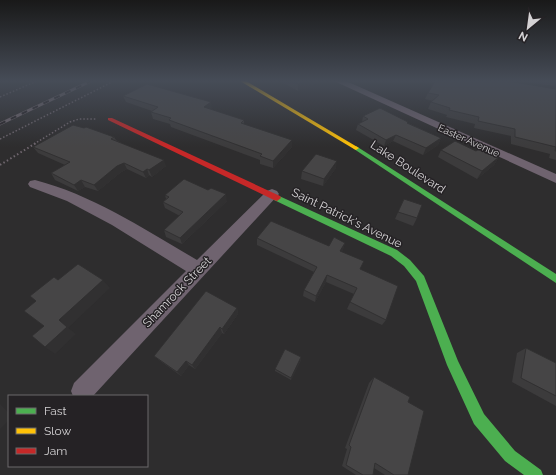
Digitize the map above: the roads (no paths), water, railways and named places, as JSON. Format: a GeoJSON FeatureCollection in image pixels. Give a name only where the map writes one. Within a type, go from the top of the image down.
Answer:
{"type":"FeatureCollection","features":[{"type":"Feature","properties":{"kind":"street","name":"Lake Boulevard"},"geometry":{"type":"LineString","coordinates":[[280,103],[368,155],[556,279]]}},
{"type":"Feature","properties":{"kind":"street","name":"Easter Avenue"},"geometry":{"type":"LineString","coordinates":[[388,103],[556,179]]}},
{"type":"Feature","properties":{"kind":"street","name":"Saint Patrick's Avenue"},"geometry":{"type":"LineString","coordinates":[[110,119],[272,194],[394,253],[407,263],[420,279],[453,365],[479,419],[510,456],[536,475]]}},
{"type":"Feature","properties":{"kind":"street"},"geometry":{"type":"LineString","coordinates":[[35,184],[72,198],[117,221],[199,270]]}},
{"type":"Feature","properties":{"kind":"street","name":"Shamrock Street"},"geometry":{"type":"LineString","coordinates":[[82,391],[272,194]]}},
{"type":"Feature","properties":{"kind":"railway"},"geometry":{"type":"LineString","coordinates":[[0,124],[44,103]]}}]}
